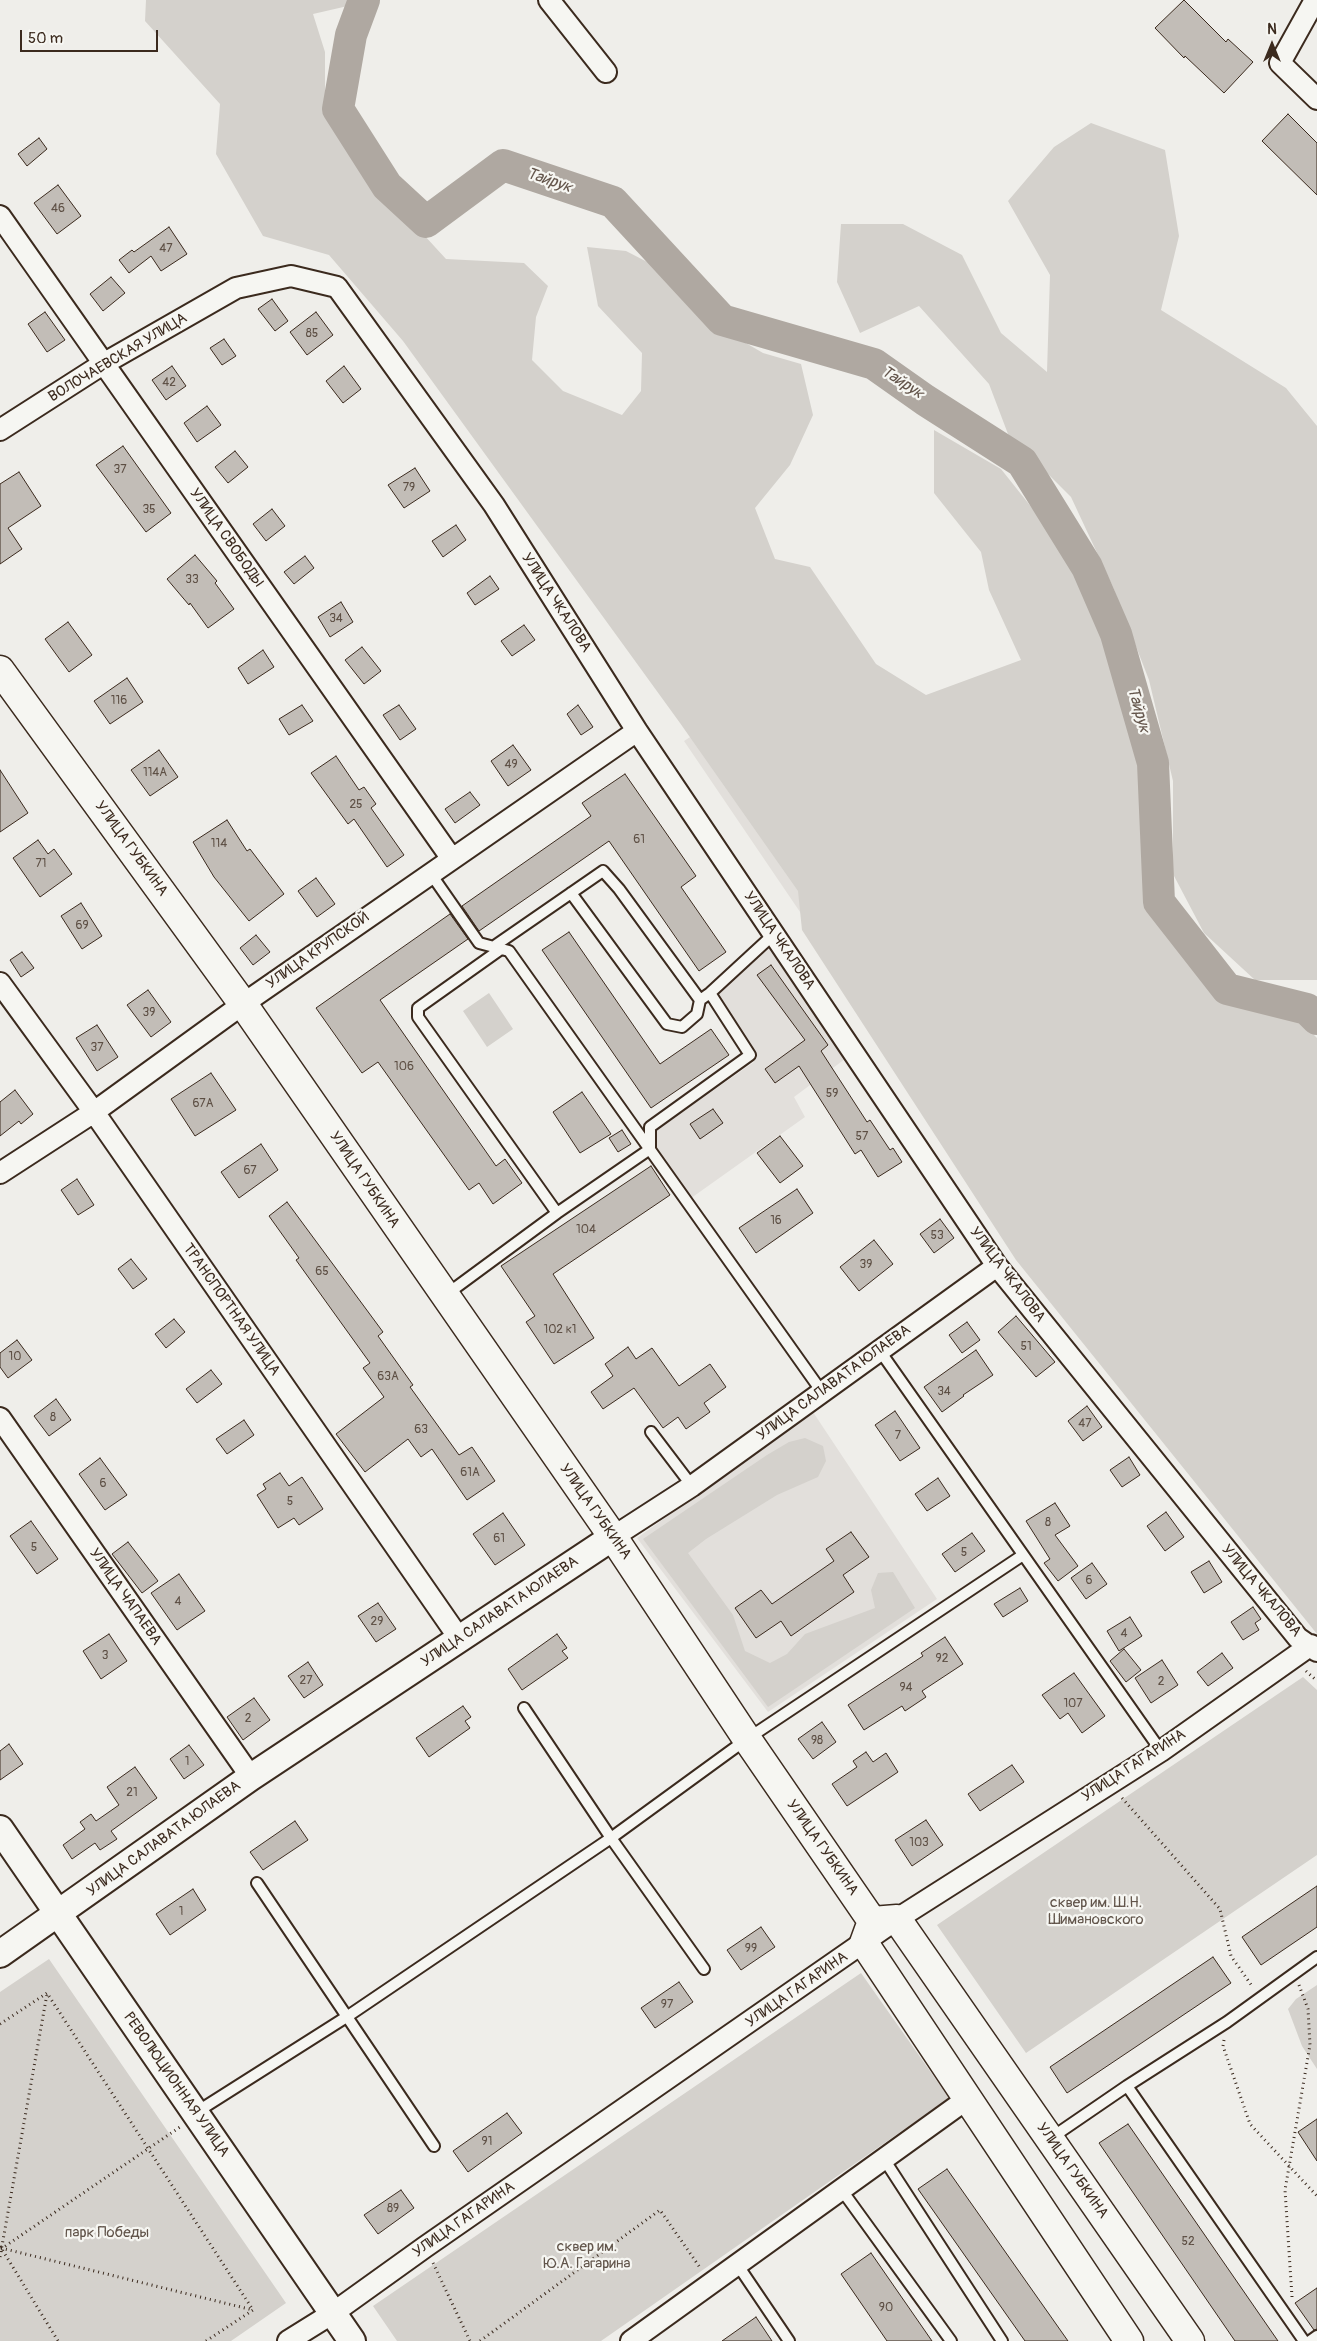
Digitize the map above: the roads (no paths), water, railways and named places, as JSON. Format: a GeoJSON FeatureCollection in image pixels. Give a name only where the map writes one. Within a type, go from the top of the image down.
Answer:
{"type":"FeatureCollection","features":[{"type":"Feature","properties":{"kind":"main road","name":"УЛИЦА ГУБКИНА"},"geometry":{"type":"LineString","coordinates":[[0,670],[243,1004],[613,1537],[747,1739],[878,1928],[1050,2139],[1190,2341]]}},
{"type":"Feature","properties":{"kind":"main road","name":"УЛИЦА ГУБКИНА"},"geometry":{"type":"LineString","coordinates":[[878,1928],[968,2099],[1129,2341]]}},
{"type":"Feature","properties":{"kind":"street"},"geometry":{"type":"LineString","coordinates":[[549,0],[606,72]]}},
{"type":"Feature","properties":{"kind":"street"},"geometry":{"type":"LineString","coordinates":[[1316,0],[1280,63],[1317,99]]}},
{"type":"Feature","properties":{"kind":"street","name":"УЛИЦА СВОБОДЫ"},"geometry":{"type":"LineString","coordinates":[[0,216],[452,859]]}},
{"type":"Feature","properties":{"kind":"street","name":"УЛИЦА ЧКАЛОВА"},"geometry":{"type":"LineString","coordinates":[[236,288],[291,276],[337,287],[494,505],[637,730],[997,1266],[1298,1638],[1314,1648]]}},
{"type":"Feature","properties":{"kind":"street","name":"ВОЛОЧАЕВСКАЯ УЛИЦА"},"geometry":{"type":"LineString","coordinates":[[0,430],[103,364],[236,288]]}},
{"type":"Feature","properties":{"kind":"street","name":"УЛИЦА КРУПСКОЙ"},"geometry":{"type":"LineString","coordinates":[[0,1173],[94,1112],[243,1004],[637,730]]}},
{"type":"Feature","properties":{"kind":"street","name":"ТРАНСПОРТНАЯ УЛИЦА"},"geometry":{"type":"LineString","coordinates":[[0,983],[94,1112],[459,1638]]}},
{"type":"Feature","properties":{"kind":"street","name":"УЛИЦА САЛАВАТА ЮЛАЕВА"},"geometry":{"type":"LineString","coordinates":[[0,1954],[59,1915],[251,1777],[692,1486],[997,1266]]}},
{"type":"Feature","properties":{"kind":"street","name":"УЛИЦА ЧАПАЕВА"},"geometry":{"type":"LineString","coordinates":[[0,1418],[251,1777]]}},
{"type":"Feature","properties":{"kind":"street","name":"УЛИЦА ГАГАРИНА"},"geometry":{"type":"LineString","coordinates":[[288,2341],[333,2313],[878,1928],[1161,1751],[1314,1648]]}},
{"type":"Feature","properties":{"kind":"street","name":"РЕВОЛЮЦИОННАЯ УЛИЦА"},"geometry":{"type":"LineString","coordinates":[[0,1829],[352,2341]]}},
{"type":"Feature","properties":{"kind":"street"},"geometry":{"type":"LineString","coordinates":[[633,2341],[737,2264],[968,2099]]}},
{"type":"Feature","properties":{"kind":"lane"},"geometry":{"type":"LineString","coordinates":[[557,1213],[418,1017],[418,1008],[603,871],[620,888],[700,1000]]}},
{"type":"Feature","properties":{"kind":"lane"},"geometry":{"type":"LineString","coordinates":[[431,874],[478,943],[509,951],[822,1392]]}},
{"type":"Feature","properties":{"kind":"lane"},"geometry":{"type":"LineString","coordinates":[[571,893],[667,1024],[682,1027],[697,1014],[700,1000],[774,934]]}},
{"type":"Feature","properties":{"kind":"lane"},"geometry":{"type":"LineString","coordinates":[[650,1149],[650,1127],[750,1055],[710,992]]}},
{"type":"Feature","properties":{"kind":"lane"},"geometry":{"type":"LineString","coordinates":[[444,1296],[557,1213],[650,1149]]}},
{"type":"Feature","properties":{"kind":"lane"},"geometry":{"type":"LineString","coordinates":[[880,1351],[1161,1751]]}},
{"type":"Feature","properties":{"kind":"lane"},"geometry":{"type":"LineString","coordinates":[[651,1432],[692,1486]]}},
{"type":"Feature","properties":{"kind":"lane"},"geometry":{"type":"LineString","coordinates":[[196,2114],[348,2016],[611,1838],[747,1739],[1023,1555]]}},
{"type":"Feature","properties":{"kind":"lane"},"geometry":{"type":"LineString","coordinates":[[524,1708],[611,1838],[704,1969]]}},
{"type":"Feature","properties":{"kind":"lane"},"geometry":{"type":"LineString","coordinates":[[257,1883],[434,2146]]}},
{"type":"Feature","properties":{"kind":"lane"},"geometry":{"type":"LineString","coordinates":[[1050,2139],[1127,2086],[1228,2022],[1317,1957]]}},
{"type":"Feature","properties":{"kind":"lane"},"geometry":{"type":"LineString","coordinates":[[1127,2086],[1304,2341]]}},
{"type":"Feature","properties":{"kind":"lane"},"geometry":{"type":"LineString","coordinates":[[884,2159],[1002,2341]]}},
{"type":"Feature","properties":{"kind":"lane"},"geometry":{"type":"LineString","coordinates":[[841,2189],[951,2341]]}},
{"type":"Feature","properties":{"kind":"lane"},"geometry":{"type":"LineString","coordinates":[[737,2264],[789,2341]]}},
{"type":"Feature","properties":{"kind":"lane"},"geometry":{"type":"LineString","coordinates":[[1310,2341],[1317,2336]]}},
{"type":"Feature","properties":{"kind":"waterway","name":"Тайрук"},"geometry":{"type":"LineString","coordinates":[[364,0],[351,35],[338,109],[387,186],[426,222],[503,165],[613,202],[722,320],[874,364],[925,400],[1022,462],[1087,567],[1116,634],[1153,763],[1159,902],[1227,989],[1307,1009],[1317,1019]]}},
{"type":"Feature","properties":{"kind":"park label","name":"сквер им. Ш.Н. Шимановского"},"geometry":{"type":"Point","coordinates":[1096,1912]}},
{"type":"Feature","properties":{"kind":"park label","name":"парк Победы"},"geometry":{"type":"Point","coordinates":[107,2233]}},
{"type":"Feature","properties":{"kind":"park label","name":"сквер им. Ю.А. Гагарина"},"geometry":{"type":"Point","coordinates":[587,2256]}}]}
